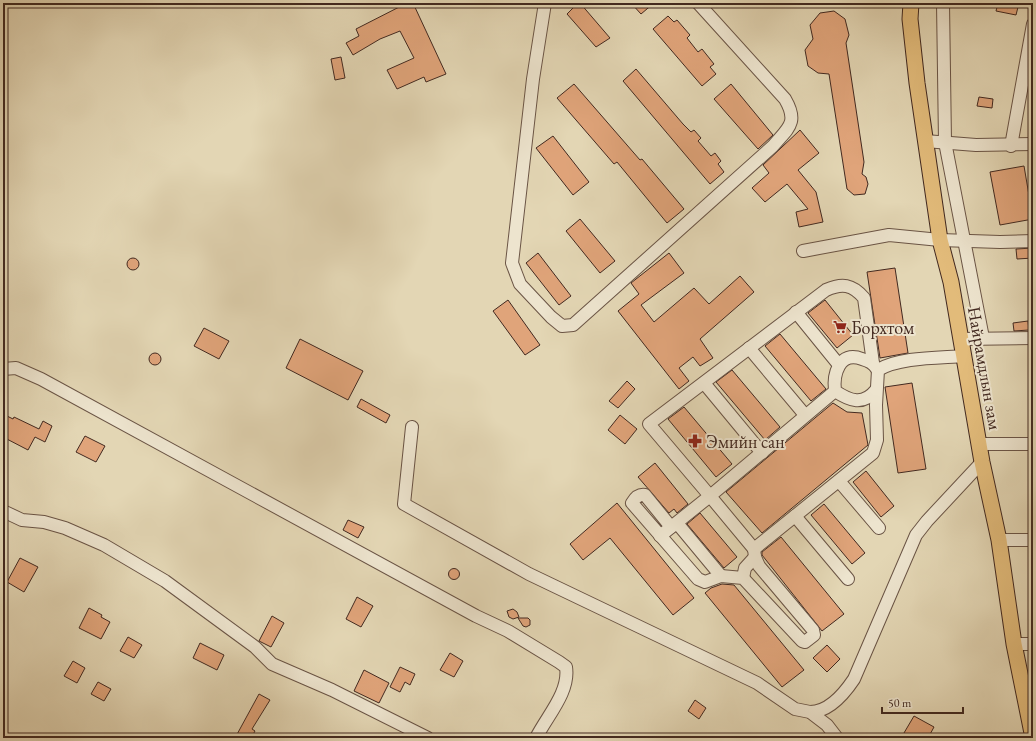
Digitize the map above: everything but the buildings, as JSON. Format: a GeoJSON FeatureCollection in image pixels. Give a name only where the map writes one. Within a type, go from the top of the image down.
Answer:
{"type":"FeatureCollection","features":[{"type":"Feature","properties":{"kind":"main road","name":"Найрамдлын зам"},"geometry":{"type":"LineString","coordinates":[[911,3],[910,19],[915,67],[940,240],[951,282],[978,444],[999,540],[1014,644],[1033,738]]}},
{"type":"Feature","properties":{"kind":"street"},"geometry":{"type":"LineString","coordinates":[[545,3],[533,79],[512,263],[520,284],[551,317],[562,326],[573,325],[773,146],[790,125],[792,112],[785,99],[698,3]]}},
{"type":"Feature","properties":{"kind":"street"},"geometry":{"type":"LineString","coordinates":[[943,3],[945,142],[965,241],[982,338]]}},
{"type":"Feature","properties":{"kind":"street"},"geometry":{"type":"LineString","coordinates":[[1011,146],[1033,24]]}},
{"type":"Feature","properties":{"kind":"street"},"geometry":{"type":"LineString","coordinates":[[925,141],[1011,146],[1033,144]]}},
{"type":"Feature","properties":{"kind":"street"},"geometry":{"type":"LineString","coordinates":[[803,251],[889,235],[940,240],[1000,242],[1033,241]]}},
{"type":"Feature","properties":{"kind":"street"},"geometry":{"type":"LineString","coordinates":[[720,576],[674,525],[645,496],[642,495],[635,498],[632,503],[698,579],[705,582],[720,576],[743,578],[802,641],[805,642],[814,635],[813,630],[759,566],[754,553],[710,496],[649,424],[826,290],[836,286],[851,286],[864,298],[879,384],[876,390],[867,398],[859,401],[845,398],[834,391]]}},
{"type":"Feature","properties":{"kind":"street"},"geometry":{"type":"LineString","coordinates":[[796,312],[839,365]]}},
{"type":"Feature","properties":{"kind":"street"},"geometry":{"type":"LineString","coordinates":[[960,339],[1033,338]]}},
{"type":"Feature","properties":{"kind":"street"},"geometry":{"type":"LineString","coordinates":[[749,348],[805,415]]}},
{"type":"Feature","properties":{"kind":"street"},"geometry":{"type":"LineString","coordinates":[[834,391],[834,378],[839,365],[849,358],[857,357],[876,367],[904,362],[964,356]]}},
{"type":"Feature","properties":{"kind":"street"},"geometry":{"type":"LineString","coordinates":[[3,370],[16,368],[41,379],[476,616],[508,631],[559,662],[566,667],[568,676],[558,701],[536,738]]}},
{"type":"Feature","properties":{"kind":"street"},"geometry":{"type":"LineString","coordinates":[[704,383],[762,453]]}},
{"type":"Feature","properties":{"kind":"street"},"geometry":{"type":"LineString","coordinates":[[743,578],[745,568],[754,553],[795,516],[872,454],[876,448],[877,440],[876,390]]}},
{"type":"Feature","properties":{"kind":"street"},"geometry":{"type":"LineString","coordinates":[[660,536],[762,453],[834,391]]}},
{"type":"Feature","properties":{"kind":"street"},"geometry":{"type":"LineString","coordinates":[[412,426],[404,504],[529,574],[757,683],[795,709],[810,712],[818,712],[833,702],[845,692],[854,679],[916,535],[927,521],[982,462]]}},
{"type":"Feature","properties":{"kind":"street"},"geometry":{"type":"LineString","coordinates":[[978,444],[1033,444]]}},
{"type":"Feature","properties":{"kind":"street"},"geometry":{"type":"LineString","coordinates":[[840,481],[879,528]]}},
{"type":"Feature","properties":{"kind":"street"},"geometry":{"type":"LineString","coordinates":[[3,511],[22,520],[44,522],[65,528],[104,545],[165,581],[255,647],[272,664],[332,690],[428,738]]}},
{"type":"Feature","properties":{"kind":"street"},"geometry":{"type":"LineString","coordinates":[[795,516],[848,579]]}},
{"type":"Feature","properties":{"kind":"street"},"geometry":{"type":"LineString","coordinates":[[999,540],[1033,540]]}},
{"type":"Feature","properties":{"kind":"street"},"geometry":{"type":"LineString","coordinates":[[1014,644],[1033,644]]}},
{"type":"Feature","properties":{"kind":"street"},"geometry":{"type":"LineString","coordinates":[[810,712],[827,725],[837,738]]}},
{"type":"Feature","properties":{"kind":"place","name":"Борхтом"},"geometry":{"type":"Point","coordinates":[840,327]}},
{"type":"Feature","properties":{"kind":"place","name":"Эмийн сан"},"geometry":{"type":"Point","coordinates":[695,441]}}]}
